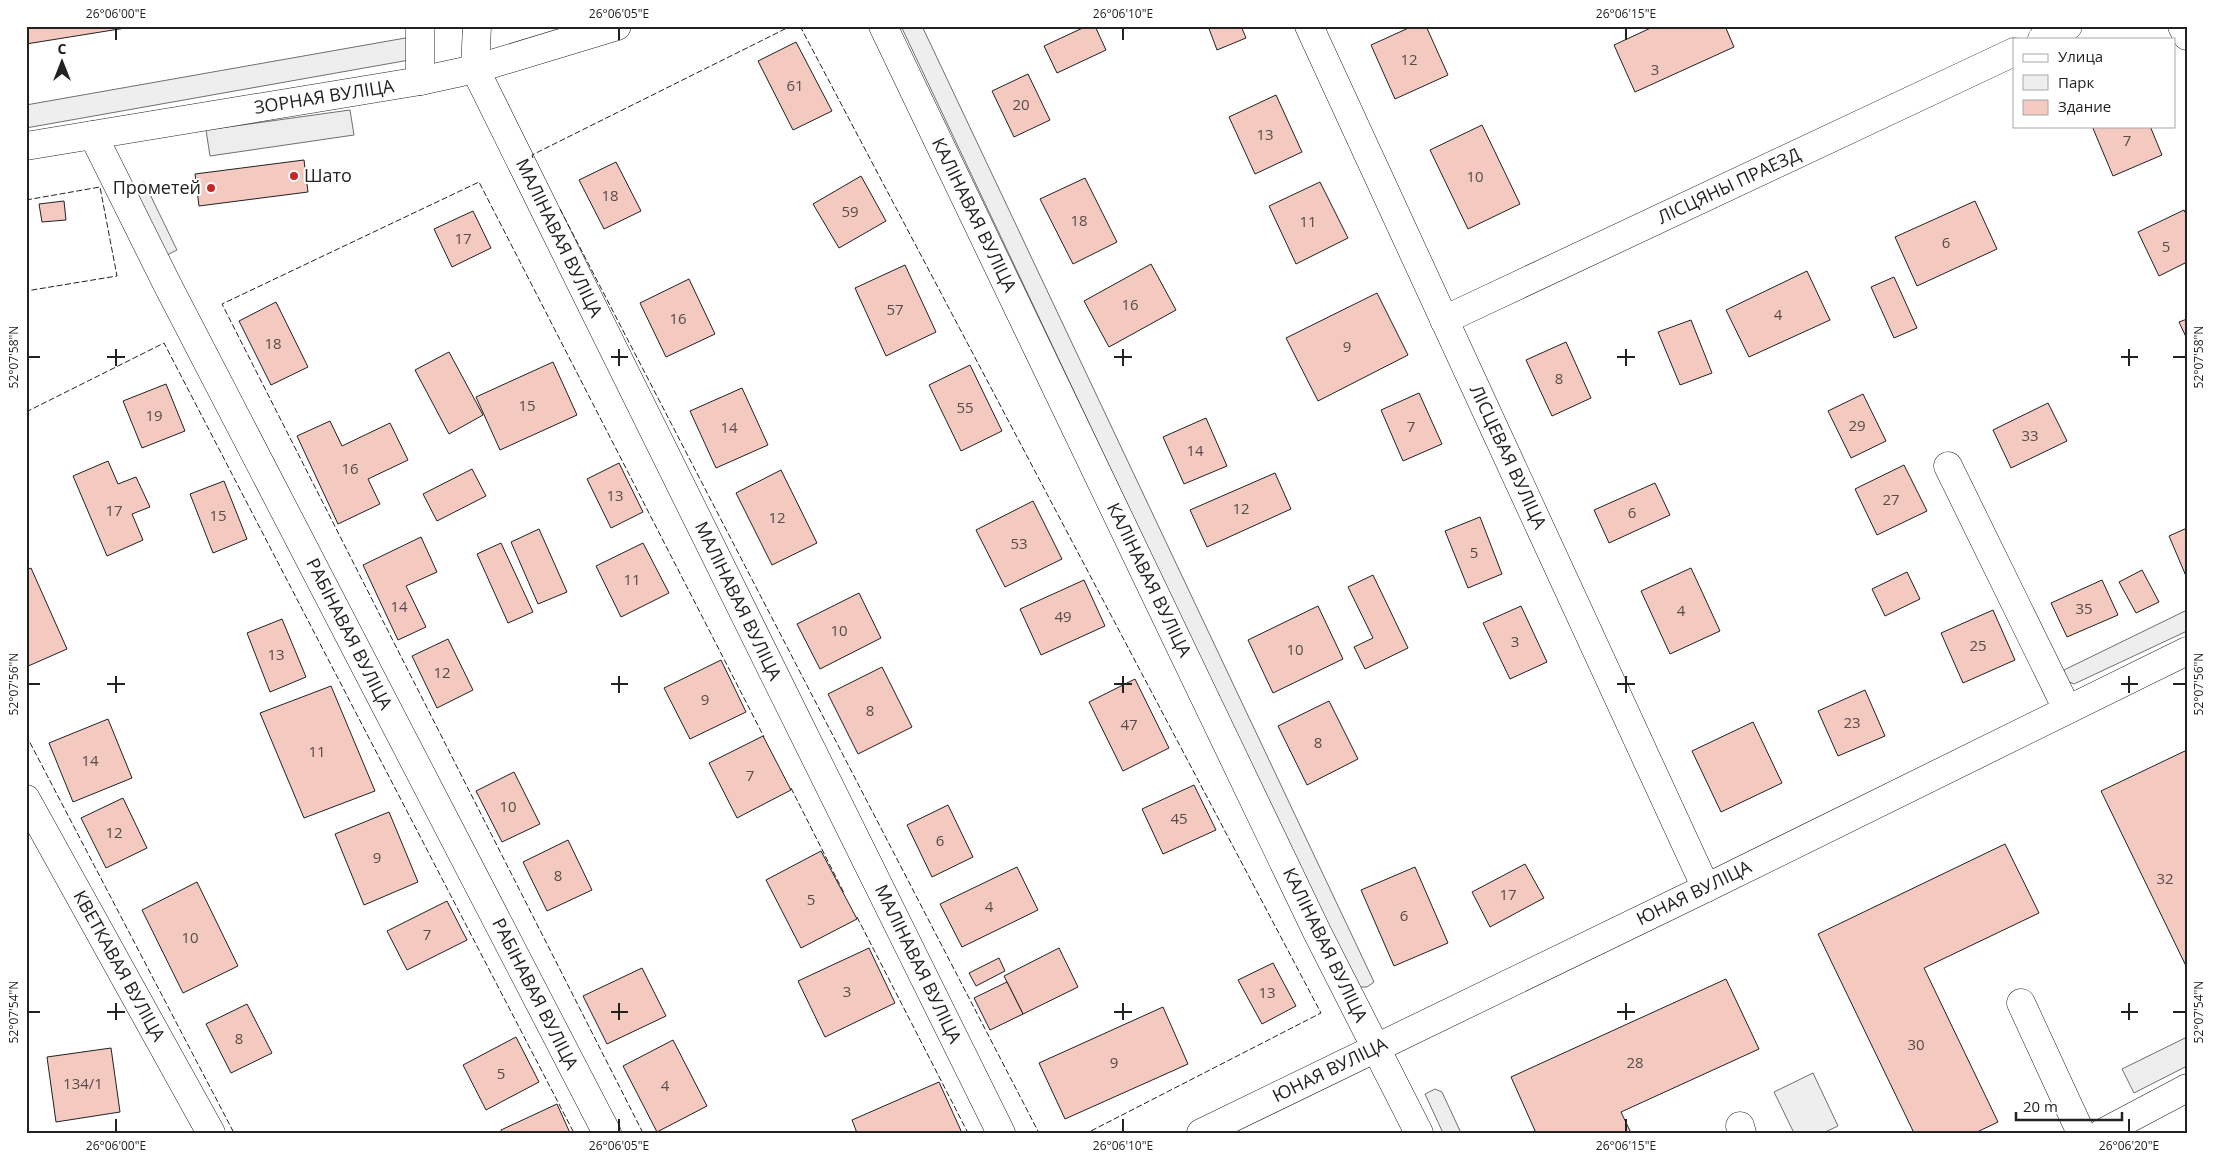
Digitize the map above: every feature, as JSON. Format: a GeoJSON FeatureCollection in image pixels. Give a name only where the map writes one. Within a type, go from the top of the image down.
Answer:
{"type":"FeatureCollection","features":[{"type":"Feature","properties":{"kind":"street"},"geometry":{"type":"LineString","coordinates":[[420,26],[420,81]]}},
{"type":"Feature","properties":{"kind":"street"},"geometry":{"type":"LineString","coordinates":[[475,69],[477,26]]}},
{"type":"Feature","properties":{"kind":"street","name":"ЗОРНАЯ ВУЛІЦА"},"geometry":{"type":"LineString","coordinates":[[26,146],[420,81],[475,69],[617,26]]}},
{"type":"Feature","properties":{"kind":"street","name":"КАЛІНАВАЯ ВУЛІЦА"},"geometry":{"type":"LineString","coordinates":[[882,26],[1375,1048],[1420,1133]]}},
{"type":"Feature","properties":{"kind":"street","name":"ЛІСЦЕВАЯ ВУЛІЦА"},"geometry":{"type":"LineString","coordinates":[[1309,26],[1706,888]]}},
{"type":"Feature","properties":{"kind":"street"},"geometry":{"type":"LineString","coordinates":[[2044,38],[2068,26]]}},
{"type":"Feature","properties":{"kind":"street"},"geometry":{"type":"LineString","coordinates":[[2182,26],[2187,36]]}},
{"type":"Feature","properties":{"kind":"street","name":"ЛІСЦЯНЫ ПРАЕЗД"},"geometry":{"type":"LineString","coordinates":[[1444,320],[2013,52]]}},
{"type":"Feature","properties":{"kind":"street","name":"МАЛІНАВАЯ ВУЛІЦА"},"geometry":{"type":"LineString","coordinates":[[475,69],[1001,1133]]}},
{"type":"Feature","properties":{"kind":"street","name":"РАБІНАВАЯ ВУЛІЦА"},"geometry":{"type":"LineString","coordinates":[[93,135],[167,284],[607,1133]]}},
{"type":"Feature","properties":{"kind":"street"},"geometry":{"type":"LineString","coordinates":[[1948,466],[2067,709]]}},
{"type":"Feature","properties":{"kind":"street","name":"ЮНАЯ ВУЛІЦА"},"geometry":{"type":"LineString","coordinates":[[1201,1133],[1706,888],[2187,651]]}},
{"type":"Feature","properties":{"kind":"street","name":"КВЕТКАВАЯ ВУЛІЦА"},"geometry":{"type":"LineString","coordinates":[[26,799],[211,1133]]}},
{"type":"Feature","properties":{"kind":"street"},"geometry":{"type":"LineString","coordinates":[[2021,1003],[2081,1133]]}},
{"type":"Feature","properties":{"kind":"street"},"geometry":{"type":"LineString","coordinates":[[2102,1133],[2187,1088]]}},
{"type":"Feature","properties":{"kind":"green space"},"geometry":{"type":"Polygon","coordinates":[[[901,26],[922,26],[1374,982],[1367,987],[1356,987],[901,26]]]}},
{"type":"Feature","properties":{"kind":"green space"},"geometry":{"type":"Polygon","coordinates":[[[411,37],[415,59],[26,128],[26,105],[411,37]]]}},
{"type":"Feature","properties":{"kind":"green space"},"geometry":{"type":"Polygon","coordinates":[[[2187,610],[2187,631],[2074,684],[2063,679],[2064,670],[2187,610]]]}},
{"type":"Feature","properties":{"kind":"green space"},"geometry":{"type":"Polygon","coordinates":[[[1813,1073],[1838,1126],[1823,1133],[1794,1133],[1774,1092],[1813,1073]]]}},
{"type":"Feature","properties":{"kind":"green space"},"geometry":{"type":"Polygon","coordinates":[[[1435,1089],[1442,1092],[1461,1133],[1443,1133],[1425,1094],[1435,1089]]]}},
{"type":"Feature","properties":{"kind":"shaded area"},"geometry":{"type":"Polygon","coordinates":[[[350,110],[354,135],[210,156],[206,130],[350,110]]]}},
{"type":"Feature","properties":{"kind":"shaded area"},"geometry":{"type":"Polygon","coordinates":[[[144,182],[177,250],[161,258],[127,191],[144,182]]]}},
{"type":"Feature","properties":{"kind":"shaded area"},"geometry":{"type":"Polygon","coordinates":[[[2187,1037],[2187,1066],[2134,1093],[2122,1069],[2187,1037]]]}},
{"type":"Feature","properties":{"kind":"building"},"geometry":{"type":"Polygon","coordinates":[[[26,26],[138,26],[26,44],[26,26]]]}},
{"type":"Feature","properties":{"kind":"building"},"geometry":{"type":"Polygon","coordinates":[[[1087,26],[1095,26],[1106,50],[1057,73],[1044,46],[1087,26]]]}},
{"type":"Feature","properties":{"kind":"building"},"geometry":{"type":"Polygon","coordinates":[[[1208,26],[1241,26],[1246,38],[1217,50],[1208,26]]]}},
{"type":"Feature","properties":{"kind":"building"},"geometry":{"type":"Polygon","coordinates":[[[1413,26],[1426,26],[1448,75],[1395,99],[1371,45],[1413,26]]]}},
{"type":"Feature","properties":{"kind":"building"},"geometry":{"type":"Polygon","coordinates":[[[1655,26],[1725,26],[1734,47],[1635,92],[1614,45],[1655,26]]]}},
{"type":"Feature","properties":{"kind":"building"},"geometry":{"type":"Polygon","coordinates":[[[796,42],[832,111],[793,130],[758,61],[796,42]]]}},
{"type":"Feature","properties":{"kind":"building"},"geometry":{"type":"Polygon","coordinates":[[[1028,74],[1050,120],[1014,137],[992,91],[1028,74]]]}},
{"type":"Feature","properties":{"kind":"building"},"geometry":{"type":"Polygon","coordinates":[[[1276,95],[1302,152],[1255,174],[1229,117],[1276,95]]]}},
{"type":"Feature","properties":{"kind":"building"},"geometry":{"type":"Polygon","coordinates":[[[1482,125],[1520,204],[1468,229],[1430,150],[1482,125]]]}},
{"type":"Feature","properties":{"kind":"building"},"geometry":{"type":"Polygon","coordinates":[[[2093,128],[2151,128],[2162,155],[2113,176],[2093,128]]]}},
{"type":"Feature","properties":{"kind":"building"},"geometry":{"type":"Polygon","coordinates":[[[304,160],[308,192],[199,206],[195,174],[304,160]]]}},
{"type":"Feature","properties":{"kind":"building"},"geometry":{"type":"Polygon","coordinates":[[[616,162],[641,211],[604,229],[579,180],[616,162]]]}},
{"type":"Feature","properties":{"kind":"building"},"geometry":{"type":"Polygon","coordinates":[[[861,176],[886,221],[839,248],[813,204],[861,176]]]}},
{"type":"Feature","properties":{"kind":"building"},"geometry":{"type":"Polygon","coordinates":[[[1085,178],[1117,242],[1073,264],[1040,199],[1085,178]]]}},
{"type":"Feature","properties":{"kind":"building"},"geometry":{"type":"Polygon","coordinates":[[[1320,182],[1348,238],[1296,264],[1269,206],[1320,182]]]}},
{"type":"Feature","properties":{"kind":"building"},"geometry":{"type":"Polygon","coordinates":[[[64,201],[66,220],[42,222],[39,204],[64,201]]]}},
{"type":"Feature","properties":{"kind":"building"},"geometry":{"type":"Polygon","coordinates":[[[1975,201],[1997,249],[1917,286],[1895,237],[1975,201]]]}},
{"type":"Feature","properties":{"kind":"building"},"geometry":{"type":"Polygon","coordinates":[[[2184,210],[2187,216],[2187,262],[2159,276],[2138,232],[2184,210]]]}},
{"type":"Feature","properties":{"kind":"building"},"geometry":{"type":"Polygon","coordinates":[[[473,211],[491,248],[452,267],[434,229],[473,211]]]}},
{"type":"Feature","properties":{"kind":"building"},"geometry":{"type":"Polygon","coordinates":[[[1151,264],[1176,310],[1109,347],[1084,301],[1151,264]]]}},
{"type":"Feature","properties":{"kind":"building"},"geometry":{"type":"Polygon","coordinates":[[[905,265],[936,332],[886,356],[855,288],[905,265]]]}},
{"type":"Feature","properties":{"kind":"building"},"geometry":{"type":"Polygon","coordinates":[[[1807,271],[1830,320],[1749,357],[1726,310],[1807,271]]]}},
{"type":"Feature","properties":{"kind":"building"},"geometry":{"type":"Polygon","coordinates":[[[1894,277],[1917,328],[1894,338],[1871,287],[1894,277]]]}},
{"type":"Feature","properties":{"kind":"building"},"geometry":{"type":"Polygon","coordinates":[[[689,279],[715,334],[666,357],[640,303],[689,279]]]}},
{"type":"Feature","properties":{"kind":"building"},"geometry":{"type":"Polygon","coordinates":[[[1377,293],[1408,355],[1318,401],[1286,338],[1377,293]]]}},
{"type":"Feature","properties":{"kind":"building"},"geometry":{"type":"Polygon","coordinates":[[[276,302],[308,367],[271,385],[239,321],[276,302]]]}},
{"type":"Feature","properties":{"kind":"building"},"geometry":{"type":"Polygon","coordinates":[[[2187,319],[2187,339],[2179,322],[2187,319]]]}},
{"type":"Feature","properties":{"kind":"building"},"geometry":{"type":"Polygon","coordinates":[[[1691,320],[1712,373],[1680,385],[1658,332],[1691,320]]]}},
{"type":"Feature","properties":{"kind":"building"},"geometry":{"type":"Polygon","coordinates":[[[1566,342],[1591,398],[1552,416],[1526,360],[1566,342]]]}},
{"type":"Feature","properties":{"kind":"building"},"geometry":{"type":"Polygon","coordinates":[[[449,352],[483,415],[449,434],[415,370],[449,352]]]}},
{"type":"Feature","properties":{"kind":"building"},"geometry":{"type":"Polygon","coordinates":[[[553,362],[577,415],[500,450],[476,397],[553,362]]]}},
{"type":"Feature","properties":{"kind":"building"},"geometry":{"type":"Polygon","coordinates":[[[970,365],[1002,431],[961,451],[929,385],[970,365]]]}},
{"type":"Feature","properties":{"kind":"building"},"geometry":{"type":"Polygon","coordinates":[[[166,384],[185,431],[142,448],[123,401],[166,384]]]}},
{"type":"Feature","properties":{"kind":"building"},"geometry":{"type":"Polygon","coordinates":[[[742,388],[768,445],[716,468],[690,411],[742,388]]]}},
{"type":"Feature","properties":{"kind":"building"},"geometry":{"type":"Polygon","coordinates":[[[1419,393],[1442,444],[1403,461],[1381,410],[1419,393]]]}},
{"type":"Feature","properties":{"kind":"building"},"geometry":{"type":"Polygon","coordinates":[[[1863,394],[1886,441],[1851,458],[1828,411],[1863,394]]]}},
{"type":"Feature","properties":{"kind":"building"},"geometry":{"type":"Polygon","coordinates":[[[2048,403],[2067,441],[2011,468],[1993,430],[2048,403]]]}},
{"type":"Feature","properties":{"kind":"building"},"geometry":{"type":"Polygon","coordinates":[[[1206,418],[1227,466],[1184,484],[1163,437],[1206,418]]]}},
{"type":"Feature","properties":{"kind":"building"},"geometry":{"type":"Polygon","coordinates":[[[330,421],[342,446],[390,423],[408,460],[368,479],[380,504],[338,524],[297,436],[330,421]]]}},
{"type":"Feature","properties":{"kind":"building"},"geometry":{"type":"Polygon","coordinates":[[[108,461],[118,484],[136,477],[150,507],[132,514],[143,540],[107,556],[73,476],[108,461]]]}},
{"type":"Feature","properties":{"kind":"building"},"geometry":{"type":"Polygon","coordinates":[[[619,463],[643,512],[611,528],[587,479],[619,463]]]}},
{"type":"Feature","properties":{"kind":"building"},"geometry":{"type":"Polygon","coordinates":[[[1904,465],[1927,511],[1877,535],[1855,489],[1904,465]]]}},
{"type":"Feature","properties":{"kind":"building"},"geometry":{"type":"Polygon","coordinates":[[[472,469],[486,496],[437,521],[423,494],[472,469]]]}},
{"type":"Feature","properties":{"kind":"building"},"geometry":{"type":"Polygon","coordinates":[[[781,470],[817,543],[772,565],[736,493],[781,470]]]}},
{"type":"Feature","properties":{"kind":"building"},"geometry":{"type":"Polygon","coordinates":[[[1275,473],[1291,509],[1207,547],[1190,510],[1275,473]]]}},
{"type":"Feature","properties":{"kind":"building"},"geometry":{"type":"Polygon","coordinates":[[[224,481],[247,539],[213,553],[190,494],[224,481]]]}},
{"type":"Feature","properties":{"kind":"building"},"geometry":{"type":"Polygon","coordinates":[[[1655,483],[1670,515],[1609,543],[1594,510],[1655,483]]]}},
{"type":"Feature","properties":{"kind":"building"},"geometry":{"type":"Polygon","coordinates":[[[1033,501],[1062,559],[1005,587],[976,530],[1033,501]]]}},
{"type":"Feature","properties":{"kind":"building"},"geometry":{"type":"Polygon","coordinates":[[[1480,517],[1502,574],[1468,588],[1445,531],[1480,517]]]}},
{"type":"Feature","properties":{"kind":"building"},"geometry":{"type":"Polygon","coordinates":[[[2187,528],[2187,576],[2186,576],[2169,536],[2187,528]]]}},
{"type":"Feature","properties":{"kind":"building"},"geometry":{"type":"Polygon","coordinates":[[[539,529],[567,592],[538,604],[511,542],[539,529]]]}},
{"type":"Feature","properties":{"kind":"building"},"geometry":{"type":"Polygon","coordinates":[[[421,537],[437,572],[406,586],[426,627],[398,640],[363,565],[421,537]]]}},
{"type":"Feature","properties":{"kind":"building"},"geometry":{"type":"Polygon","coordinates":[[[501,543],[533,612],[508,623],[477,554],[501,543]]]}},
{"type":"Feature","properties":{"kind":"building"},"geometry":{"type":"Polygon","coordinates":[[[643,543],[669,593],[621,617],[596,566],[643,543]]]}},
{"type":"Feature","properties":{"kind":"building"},"geometry":{"type":"Polygon","coordinates":[[[31,568],[67,649],[26,667],[26,570],[31,568]]]}},
{"type":"Feature","properties":{"kind":"building"},"geometry":{"type":"Polygon","coordinates":[[[1691,568],[1720,631],[1670,654],[1641,591],[1691,568]]]}},
{"type":"Feature","properties":{"kind":"building"},"geometry":{"type":"Polygon","coordinates":[[[2142,570],[2159,602],[2136,613],[2119,582],[2142,570]]]}},
{"type":"Feature","properties":{"kind":"building"},"geometry":{"type":"Polygon","coordinates":[[[1907,572],[1920,599],[1885,616],[1872,589],[1907,572]]]}},
{"type":"Feature","properties":{"kind":"building"},"geometry":{"type":"Polygon","coordinates":[[[1373,575],[1408,648],[1365,669],[1354,647],[1373,638],[1348,587],[1373,575]]]}},
{"type":"Feature","properties":{"kind":"building"},"geometry":{"type":"Polygon","coordinates":[[[1084,580],[1105,626],[1041,655],[1020,609],[1084,580]]]}},
{"type":"Feature","properties":{"kind":"building"},"geometry":{"type":"Polygon","coordinates":[[[2102,580],[2118,615],[2067,637],[2051,603],[2102,580]]]}},
{"type":"Feature","properties":{"kind":"building"},"geometry":{"type":"Polygon","coordinates":[[[859,593],[881,638],[820,669],[797,624],[859,593]]]}},
{"type":"Feature","properties":{"kind":"building"},"geometry":{"type":"Polygon","coordinates":[[[1318,606],[1343,659],[1273,693],[1248,640],[1318,606]]]}},
{"type":"Feature","properties":{"kind":"building"},"geometry":{"type":"Polygon","coordinates":[[[1521,606],[1547,662],[1510,679],[1483,623],[1521,606]]]}},
{"type":"Feature","properties":{"kind":"building"},"geometry":{"type":"Polygon","coordinates":[[[1993,610],[2015,660],[1963,683],[1941,633],[1993,610]]]}},
{"type":"Feature","properties":{"kind":"building"},"geometry":{"type":"Polygon","coordinates":[[[282,619],[306,677],[270,692],[247,633],[282,619]]]}},
{"type":"Feature","properties":{"kind":"building"},"geometry":{"type":"Polygon","coordinates":[[[448,639],[473,690],[437,708],[412,656],[448,639]]]}},
{"type":"Feature","properties":{"kind":"building"},"geometry":{"type":"Polygon","coordinates":[[[721,660],[746,712],[690,739],[664,688],[721,660]]]}},
{"type":"Feature","properties":{"kind":"building"},"geometry":{"type":"Polygon","coordinates":[[[882,667],[912,727],[858,754],[828,694],[882,667]]]}},
{"type":"Feature","properties":{"kind":"building"},"geometry":{"type":"Polygon","coordinates":[[[1135,679],[1169,748],[1123,771],[1089,702],[1135,679]]]}},
{"type":"Feature","properties":{"kind":"building"},"geometry":{"type":"Polygon","coordinates":[[[331,686],[375,791],[304,818],[260,713],[331,686]]]}},
{"type":"Feature","properties":{"kind":"building"},"geometry":{"type":"Polygon","coordinates":[[[1865,690],[1885,736],[1838,756],[1818,711],[1865,690]]]}},
{"type":"Feature","properties":{"kind":"building"},"geometry":{"type":"Polygon","coordinates":[[[1329,701],[1358,759],[1307,785],[1278,726],[1329,701]]]}},
{"type":"Feature","properties":{"kind":"building"},"geometry":{"type":"Polygon","coordinates":[[[108,719],[132,778],[73,802],[49,743],[108,719]]]}},
{"type":"Feature","properties":{"kind":"building"},"geometry":{"type":"Polygon","coordinates":[[[1753,722],[1782,783],[1721,812],[1692,751],[1753,722]]]}},
{"type":"Feature","properties":{"kind":"building"},"geometry":{"type":"Polygon","coordinates":[[[763,736],[791,790],[737,818],[709,763],[763,736]]]}},
{"type":"Feature","properties":{"kind":"building"},"geometry":{"type":"Polygon","coordinates":[[[2187,750],[2187,968],[2101,791],[2187,750]]]}},
{"type":"Feature","properties":{"kind":"building"},"geometry":{"type":"Polygon","coordinates":[[[514,772],[540,824],[502,842],[476,791],[514,772]]]}},
{"type":"Feature","properties":{"kind":"building"},"geometry":{"type":"Polygon","coordinates":[[[1194,785],[1216,830],[1163,854],[1142,809],[1194,785]]]}},
{"type":"Feature","properties":{"kind":"building"},"geometry":{"type":"Polygon","coordinates":[[[123,798],[147,848],[106,868],[81,818],[123,798]]]}},
{"type":"Feature","properties":{"kind":"building"},"geometry":{"type":"Polygon","coordinates":[[[948,805],[973,857],[932,877],[907,825],[948,805]]]}},
{"type":"Feature","properties":{"kind":"building"},"geometry":{"type":"Polygon","coordinates":[[[389,812],[418,882],[364,905],[335,834],[389,812]]]}},
{"type":"Feature","properties":{"kind":"building"},"geometry":{"type":"Polygon","coordinates":[[[568,840],[592,890],[547,911],[523,862],[568,840]]]}},
{"type":"Feature","properties":{"kind":"building"},"geometry":{"type":"Polygon","coordinates":[[[2005,844],[2039,913],[1924,968],[1998,1122],[1975,1133],[1914,1133],[1818,934],[2005,844]]]}},
{"type":"Feature","properties":{"kind":"building"},"geometry":{"type":"Polygon","coordinates":[[[821,851],[857,919],[801,948],[766,880],[821,851]]]}},
{"type":"Feature","properties":{"kind":"building"},"geometry":{"type":"Polygon","coordinates":[[[1525,864],[1544,898],[1490,927],[1472,892],[1525,864]]]}},
{"type":"Feature","properties":{"kind":"building"},"geometry":{"type":"Polygon","coordinates":[[[1017,867],[1038,910],[962,947],[940,904],[1017,867]]]}},
{"type":"Feature","properties":{"kind":"building"},"geometry":{"type":"Polygon","coordinates":[[[1415,867],[1448,943],[1394,966],[1361,890],[1415,867]]]}},
{"type":"Feature","properties":{"kind":"building"},"geometry":{"type":"Polygon","coordinates":[[[197,882],[238,966],[183,993],[142,910],[197,882]]]}},
{"type":"Feature","properties":{"kind":"building"},"geometry":{"type":"Polygon","coordinates":[[[447,901],[467,940],[407,970],[387,931],[447,901]]]}},
{"type":"Feature","properties":{"kind":"building"},"geometry":{"type":"Polygon","coordinates":[[[869,948],[895,1003],[825,1037],[798,981],[869,948]]]}},
{"type":"Feature","properties":{"kind":"building"},"geometry":{"type":"Polygon","coordinates":[[[1059,948],[1078,987],[1023,1014],[1004,976],[1059,948]]]}},
{"type":"Feature","properties":{"kind":"building"},"geometry":{"type":"Polygon","coordinates":[[[999,958],[1005,971],[976,986],[969,973],[999,958]]]}},
{"type":"Feature","properties":{"kind":"building"},"geometry":{"type":"Polygon","coordinates":[[[1273,963],[1296,1006],[1262,1024],[1238,980],[1273,963]]]}},
{"type":"Feature","properties":{"kind":"building"},"geometry":{"type":"Polygon","coordinates":[[[642,968],[666,1016],[607,1044],[583,996],[642,968]]]}},
{"type":"Feature","properties":{"kind":"building"},"geometry":{"type":"Polygon","coordinates":[[[1726,979],[1759,1049],[1621,1112],[1631,1133],[1536,1133],[1511,1077],[1726,979]]]}},
{"type":"Feature","properties":{"kind":"building"},"geometry":{"type":"Polygon","coordinates":[[[1007,982],[1023,1014],[990,1030],[974,998],[1007,982]]]}},
{"type":"Feature","properties":{"kind":"building"},"geometry":{"type":"Polygon","coordinates":[[[247,1004],[272,1053],[231,1073],[206,1024],[247,1004]]]}},
{"type":"Feature","properties":{"kind":"building"},"geometry":{"type":"Polygon","coordinates":[[[1163,1007],[1188,1064],[1065,1119],[1039,1063],[1163,1007]]]}},
{"type":"Feature","properties":{"kind":"building"},"geometry":{"type":"Polygon","coordinates":[[[516,1037],[539,1082],[486,1110],[463,1065],[516,1037]]]}},
{"type":"Feature","properties":{"kind":"building"},"geometry":{"type":"Polygon","coordinates":[[[673,1040],[707,1106],[657,1132],[623,1066],[673,1040]]]}},
{"type":"Feature","properties":{"kind":"building"},"geometry":{"type":"Polygon","coordinates":[[[111,1048],[120,1112],[56,1122],[47,1057],[111,1048]]]}},
{"type":"Feature","properties":{"kind":"building"},"geometry":{"type":"Polygon","coordinates":[[[939,1082],[962,1133],[857,1133],[852,1120],[939,1082]]]}},
{"type":"Feature","properties":{"kind":"building"},"geometry":{"type":"Polygon","coordinates":[[[557,1104],[570,1133],[502,1133],[501,1130],[557,1104]]]}},
{"type":"Feature","properties":{"kind":"fence"},"geometry":{"type":"LineString","coordinates":[[533,158],[532,155],[791,26]]}},
{"type":"Feature","properties":{"kind":"fence"},"geometry":{"type":"LineString","coordinates":[[800,26],[1321,1013],[1087,1133]]}},
{"type":"Feature","properties":{"kind":"fence"},"geometry":{"type":"LineString","coordinates":[[643,1133],[222,304],[479,182],[764,737]]}},
{"type":"Feature","properties":{"kind":"fence"},"geometry":{"type":"LineString","coordinates":[[26,200],[100,187],[117,276],[26,291]]}},
{"type":"Feature","properties":{"kind":"fence"},"geometry":{"type":"LineString","coordinates":[[560,209],[1039,1133]]}},
{"type":"Feature","properties":{"kind":"fence"},"geometry":{"type":"LineString","coordinates":[[26,412],[164,343],[574,1133]]}},
{"type":"Feature","properties":{"kind":"fence"},"geometry":{"type":"LineString","coordinates":[[26,735],[234,1133]]}},
{"type":"Feature","properties":{"kind":"fence"},"geometry":{"type":"LineString","coordinates":[[791,788],[844,893]]}},
{"type":"Feature","properties":{"kind":"fence"},"geometry":{"type":"LineString","coordinates":[[857,917],[968,1133]]}},
{"type":"Feature","properties":{"kind":"place","name":"Шато"},"geometry":{"type":"Point","coordinates":[294,176]}},
{"type":"Feature","properties":{"kind":"place","name":"Прометей"},"geometry":{"type":"Point","coordinates":[211,188]}}]}
